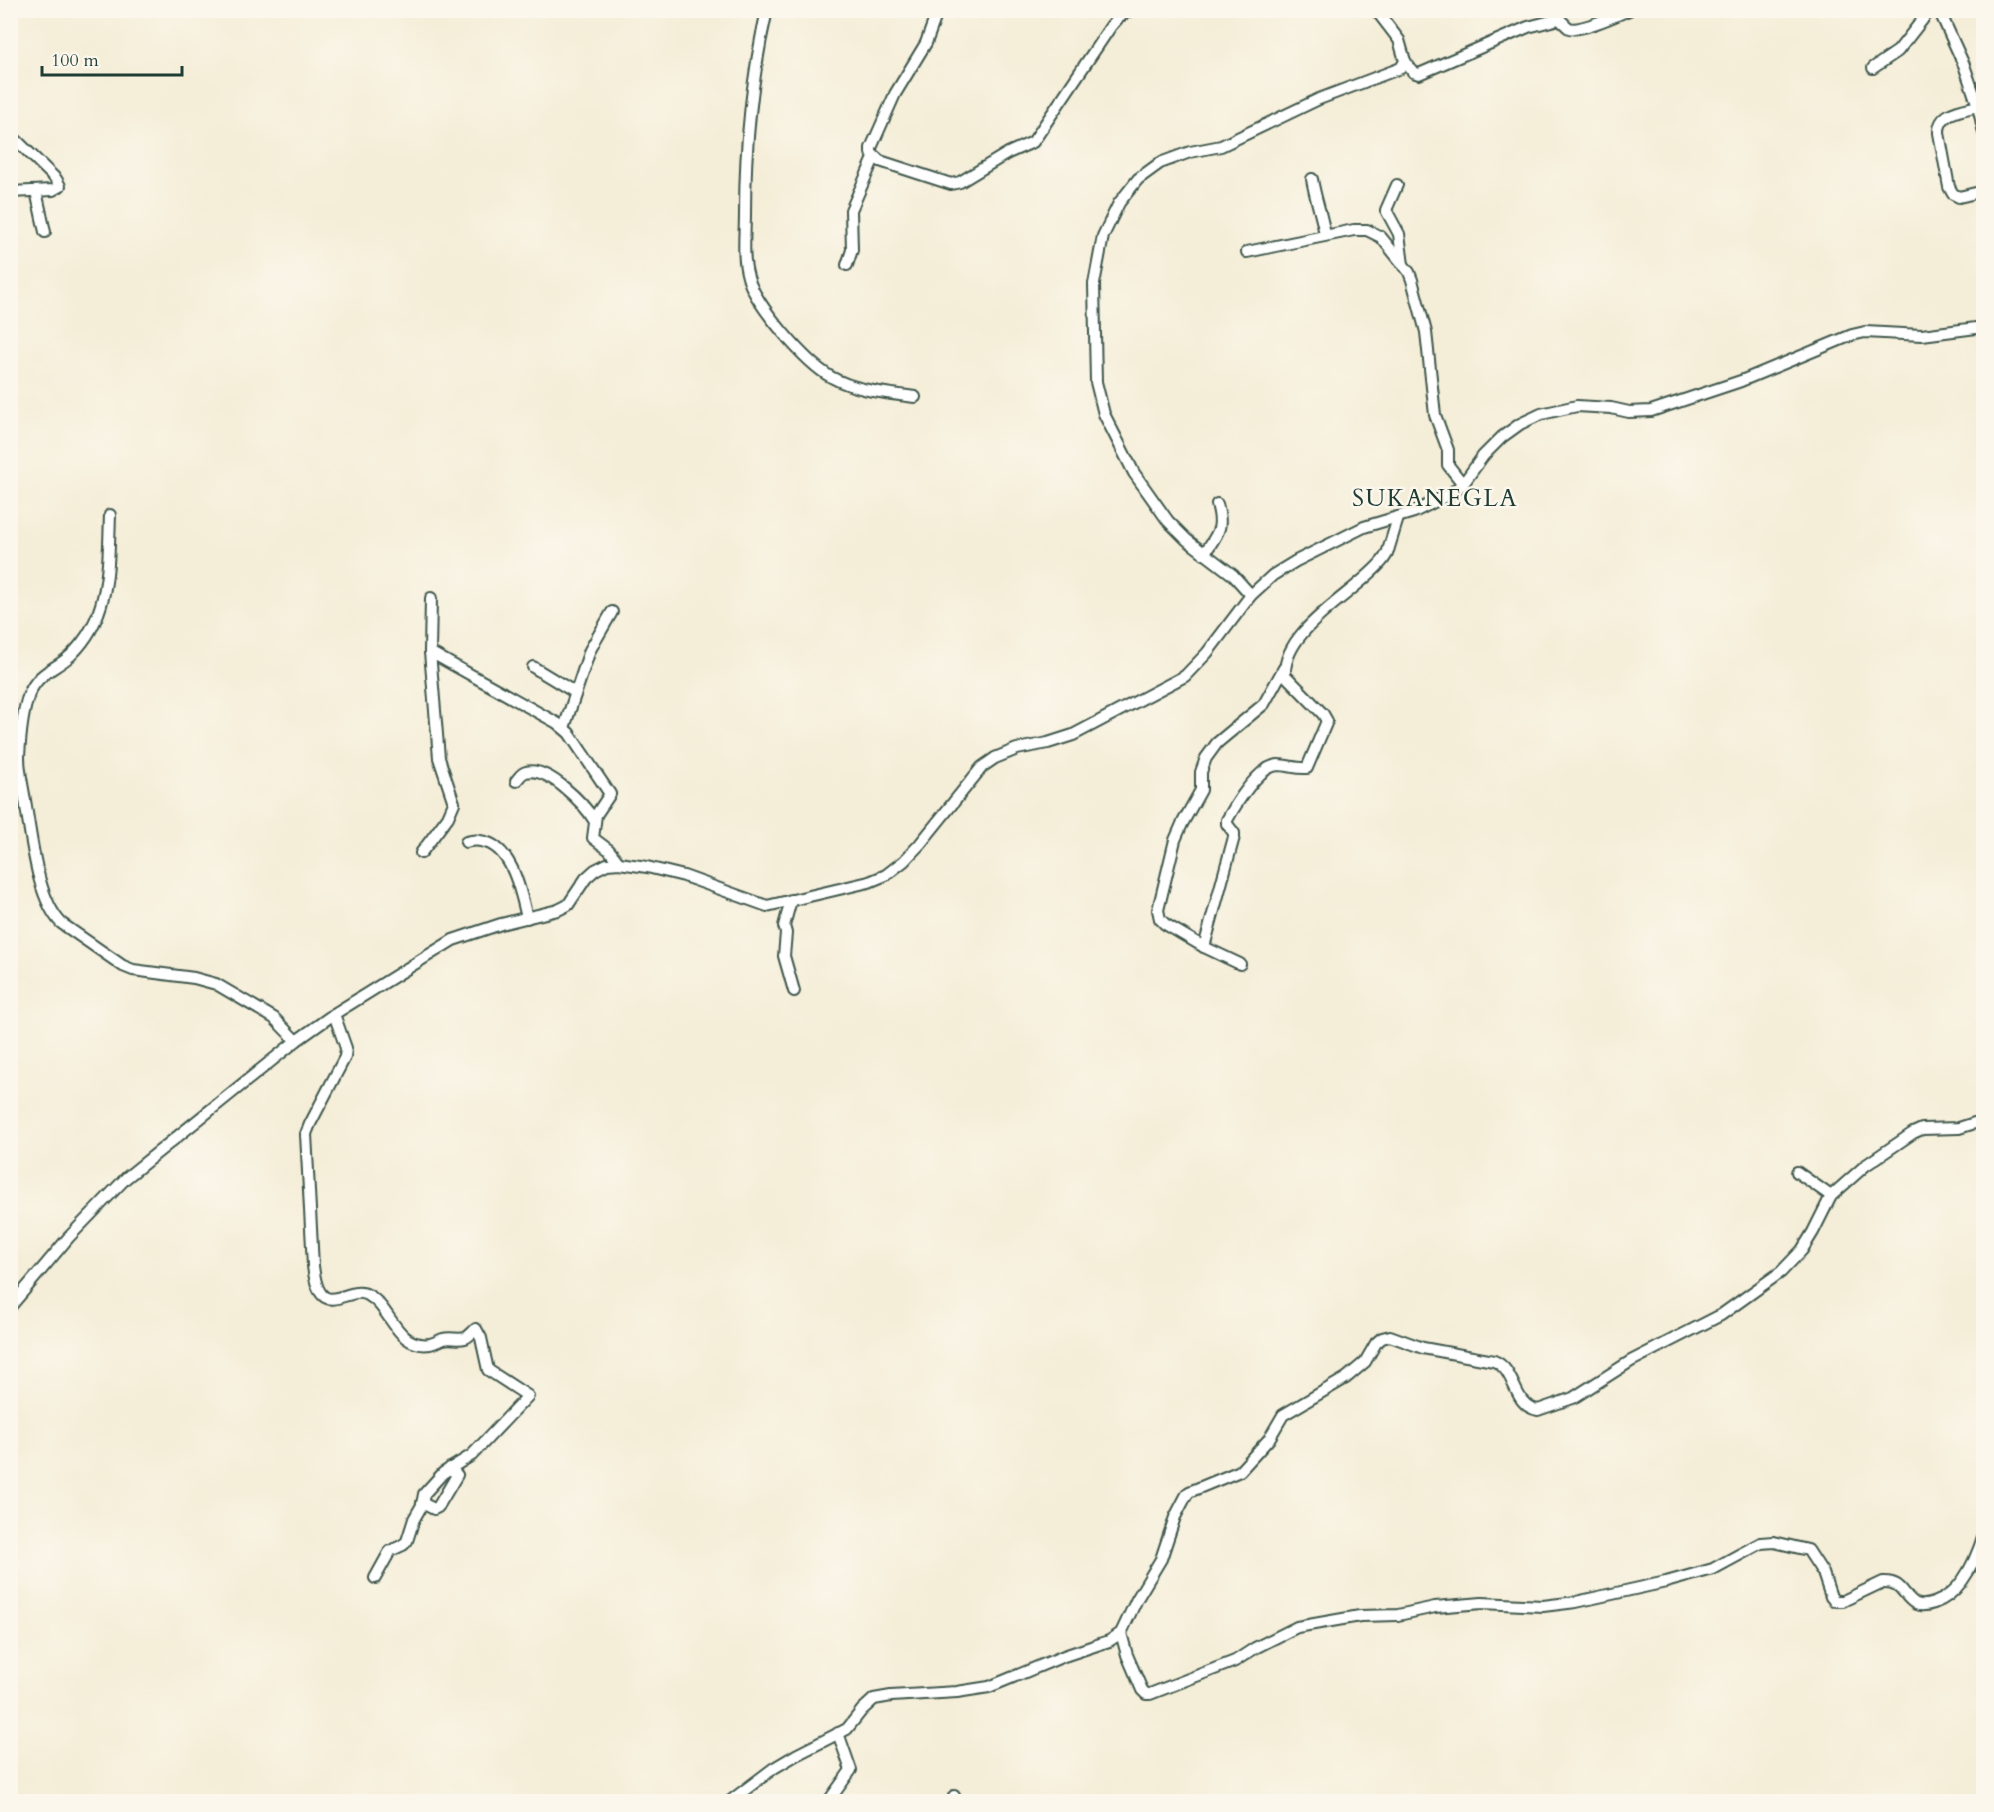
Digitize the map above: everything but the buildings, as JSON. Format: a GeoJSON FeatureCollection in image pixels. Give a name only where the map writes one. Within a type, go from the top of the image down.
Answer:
{"type":"FeatureCollection","features":[{"type":"Feature","properties":{"kind":"street"},"geometry":{"type":"LineString","coordinates":[[767,10],[749,110],[745,181],[745,260],[748,278],[754,293],[808,360],[831,377],[850,386],[915,397]]}},
{"type":"Feature","properties":{"kind":"street"},"geometry":{"type":"LineString","coordinates":[[938,10],[926,43],[888,106],[871,153],[874,158],[951,184],[960,182],[1036,138],[1111,26],[1130,10]]}},
{"type":"Feature","properties":{"kind":"street"},"geometry":{"type":"LineString","coordinates":[[1376,10],[1399,40],[1405,61],[1413,72],[1419,74],[1528,27],[1553,19],[1559,19],[1568,27],[1575,28],[1587,26],[1629,10]]}},
{"type":"Feature","properties":{"kind":"street"},"geometry":{"type":"LineString","coordinates":[[1873,68],[1898,51],[1930,10]]}},
{"type":"Feature","properties":{"kind":"street"},"geometry":{"type":"LineString","coordinates":[[1939,10],[1964,65],[1978,106],[1983,133]]}},
{"type":"Feature","properties":{"kind":"street"},"geometry":{"type":"LineString","coordinates":[[1251,595],[1233,575],[1187,540],[1168,521],[1134,473],[1104,414],[1096,382],[1094,284],[1104,236],[1119,203],[1138,179],[1160,163],[1190,152],[1221,146],[1319,99],[1394,72],[1401,68],[1405,61]]}},
{"type":"Feature","properties":{"kind":"street"},"geometry":{"type":"LineString","coordinates":[[1978,106],[1951,113],[1941,120],[1938,126],[1949,187],[1953,194],[1959,196],[1983,191]]}},
{"type":"Feature","properties":{"kind":"street"},"geometry":{"type":"LineString","coordinates":[[10,134],[59,182],[60,186],[36,191],[10,192]]}},
{"type":"Feature","properties":{"kind":"street"},"geometry":{"type":"LineString","coordinates":[[847,265],[852,250],[851,210],[874,158]]}},
{"type":"Feature","properties":{"kind":"street"},"geometry":{"type":"LineString","coordinates":[[1312,179],[1325,235]]}},
{"type":"Feature","properties":{"kind":"street"},"geometry":{"type":"LineString","coordinates":[[1397,185],[1386,210],[1399,234],[1403,265]]}},
{"type":"Feature","properties":{"kind":"street"},"geometry":{"type":"LineString","coordinates":[[36,191],[45,232]]}},
{"type":"Feature","properties":{"kind":"street"},"geometry":{"type":"LineString","coordinates":[[1247,252],[1354,231],[1367,231],[1381,237],[1403,265],[1414,285],[1426,332],[1434,409],[1448,450],[1447,462],[1463,484]]}},
{"type":"Feature","properties":{"kind":"street"},"geometry":{"type":"LineString","coordinates":[[10,1307],[69,1237],[126,1178],[296,1041],[334,1014],[453,940],[558,910],[568,905],[594,870],[607,864],[619,863],[646,867],[684,876],[767,906],[869,882],[886,875],[904,861],[982,767],[995,758],[1017,749],[1074,735],[1185,676],[1207,653],[1251,595],[1273,575],[1364,527],[1414,512],[1450,494],[1463,484],[1483,456],[1502,437],[1520,424],[1541,414],[1577,406],[1611,408],[1629,412],[1651,411],[1741,381],[1852,335],[1865,332],[1922,335],[1983,327]]}},
{"type":"Feature","properties":{"kind":"street"},"geometry":{"type":"LineString","coordinates":[[1204,554],[1220,530],[1221,517],[1217,504]]}},
{"type":"Feature","properties":{"kind":"street"},"geometry":{"type":"LineString","coordinates":[[110,515],[108,578],[97,621],[70,655],[37,680],[29,696],[22,728],[20,766],[35,863],[50,907],[54,916],[61,923],[113,960],[133,970],[207,980],[268,1014],[296,1041]]}},
{"type":"Feature","properties":{"kind":"street"},"geometry":{"type":"LineString","coordinates":[[1240,964],[1204,947],[1165,924],[1159,916],[1160,902],[1175,840],[1201,790],[1201,772],[1211,749],[1264,704],[1285,668],[1291,651],[1304,632],[1383,560],[1398,518]]}},
{"type":"Feature","properties":{"kind":"street"},"geometry":{"type":"LineString","coordinates":[[421,853],[448,817],[454,803],[439,758],[430,652],[431,598]]}},
{"type":"Feature","properties":{"kind":"street"},"geometry":{"type":"LineString","coordinates":[[564,728],[590,650],[612,612]]}},
{"type":"Feature","properties":{"kind":"street"},"geometry":{"type":"LineString","coordinates":[[430,652],[564,728],[610,794],[594,820],[594,840],[609,850],[619,863]]}},
{"type":"Feature","properties":{"kind":"street"},"geometry":{"type":"LineString","coordinates":[[533,667],[576,693]]}},
{"type":"Feature","properties":{"kind":"street"},"geometry":{"type":"LineString","coordinates":[[1204,947],[1234,837],[1227,820],[1256,778],[1267,768],[1280,765],[1307,768],[1327,721],[1285,675],[1285,668]]}},
{"type":"Feature","properties":{"kind":"street"},"geometry":{"type":"LineString","coordinates":[[516,781],[527,771],[547,776],[582,802],[594,820]]}},
{"type":"Feature","properties":{"kind":"street"},"geometry":{"type":"LineString","coordinates":[[466,842],[487,843],[508,859],[518,883],[527,918]]}},
{"type":"Feature","properties":{"kind":"street"},"geometry":{"type":"LineString","coordinates":[[791,900],[784,926],[786,933],[784,956],[794,991]]}},
{"type":"Feature","properties":{"kind":"street"},"geometry":{"type":"LineString","coordinates":[[334,1014],[346,1048],[345,1057],[306,1134],[313,1266],[319,1290],[323,1295],[334,1299],[357,1292],[370,1296],[381,1306],[400,1334],[420,1344],[427,1345],[446,1339],[464,1338],[476,1329],[481,1338],[488,1370],[528,1395],[472,1455],[450,1468],[424,1494],[405,1544],[390,1551],[375,1578]]}},
{"type":"Feature","properties":{"kind":"street"},"geometry":{"type":"LineString","coordinates":[[729,1802],[774,1768],[849,1727],[874,1699],[989,1687],[1064,1656],[1109,1641],[1120,1633],[1161,1559],[1175,1517],[1189,1492],[1240,1471],[1269,1439],[1283,1415],[1346,1378],[1365,1362],[1376,1343],[1382,1338],[1390,1336],[1423,1348],[1500,1364],[1509,1373],[1525,1404],[1538,1410],[1573,1398],[1631,1360],[1721,1315],[1781,1272],[1802,1250],[1831,1196],[1866,1165],[1913,1133],[1922,1129],[1959,1128],[1983,1120]]}},
{"type":"Feature","properties":{"kind":"street"},"geometry":{"type":"LineString","coordinates":[[1797,1172],[1831,1196]]}},
{"type":"Feature","properties":{"kind":"street"},"geometry":{"type":"LineString","coordinates":[[422,1503],[434,1509],[438,1507],[457,1475],[450,1468]]}},
{"type":"Feature","properties":{"kind":"street"},"geometry":{"type":"LineString","coordinates":[[1120,1633],[1142,1690],[1150,1695],[1235,1660],[1297,1627],[1360,1616],[1398,1615],[1435,1607],[1482,1603],[1543,1606],[1576,1602],[1713,1569],[1761,1543],[1774,1542],[1808,1550],[1823,1573],[1835,1601],[1844,1601],[1883,1582],[1889,1582],[1898,1585],[1915,1603],[1931,1604],[1950,1595],[1960,1583],[1972,1562],[1983,1534]]}},
{"type":"Feature","properties":{"kind":"street"},"geometry":{"type":"LineString","coordinates":[[828,1802],[851,1770],[838,1733]]}},
{"type":"Feature","properties":{"kind":"street"},"geometry":{"type":"LineString","coordinates":[[1538,1802],[1548,1802]]}},
{"type":"Feature","properties":{"kind":"district","name":"SUKANEGLA"},"geometry":{"type":"Point","coordinates":[1435,498]}}]}
